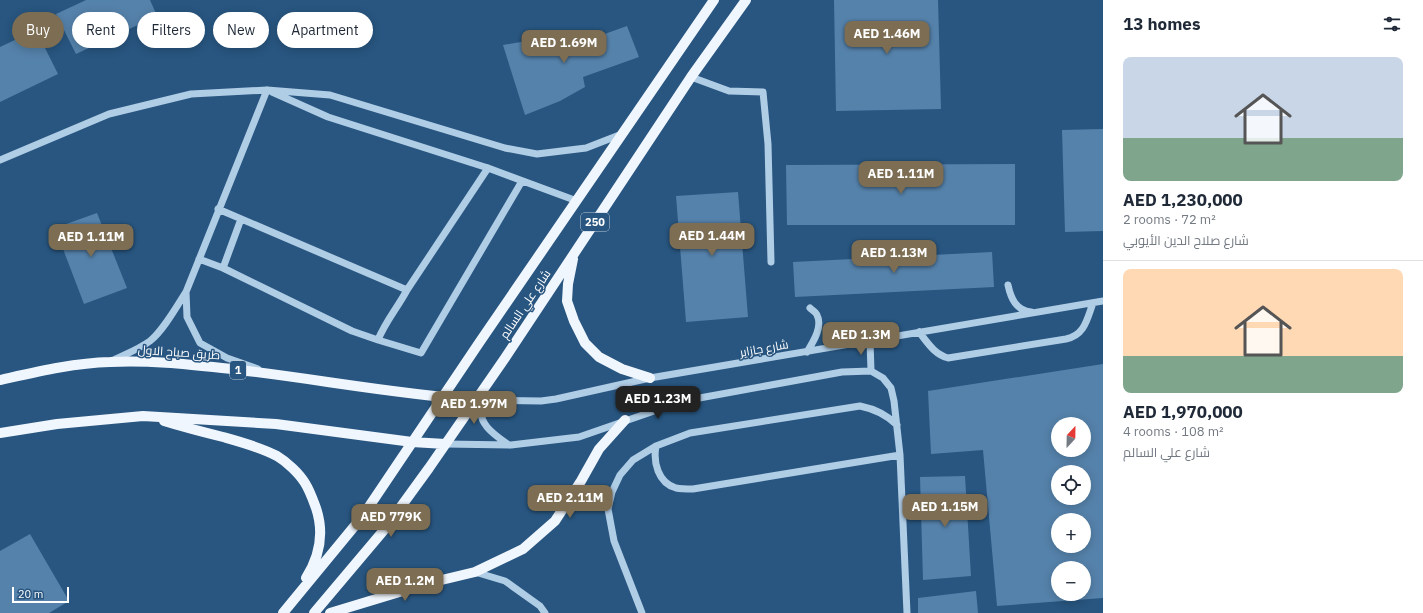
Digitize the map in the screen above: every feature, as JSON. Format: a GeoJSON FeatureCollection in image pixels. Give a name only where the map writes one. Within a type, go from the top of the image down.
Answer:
{"type":"FeatureCollection","features":[{"type":"Feature","properties":{"kind":"main road","name":"شارع علي السالم"},"geometry":{"type":"LineString","coordinates":[[283,613],[362,517],[442,397],[714,0]]}},
{"type":"Feature","properties":{"kind":"main road","name":"شارع علي السالم"},"geometry":{"type":"LineString","coordinates":[[314,613],[384,530],[477,400],[691,77],[746,0]]}},
{"type":"Feature","properties":{"kind":"main road"},"geometry":{"type":"LineString","coordinates":[[575,253],[568,284],[567,301],[574,321],[585,343],[599,357],[622,369],[650,378]]}},
{"type":"Feature","properties":{"kind":"main road","name":"طريق صباح الاول"},"geometry":{"type":"LineString","coordinates":[[0,380],[55,368],[110,362],[175,363],[271,373],[442,397],[477,400]]}},
{"type":"Feature","properties":{"kind":"main road"},"geometry":{"type":"LineString","coordinates":[[143,416],[235,440],[264,450],[282,460],[305,482],[319,518],[320,541],[311,570],[290,605]]}},
{"type":"Feature","properties":{"kind":"main road"},"geometry":{"type":"LineString","coordinates":[[0,433],[57,424],[143,416],[276,424],[412,442],[445,444]]}},
{"type":"Feature","properties":{"kind":"main road"},"geometry":{"type":"LineString","coordinates":[[330,613],[429,583],[475,572],[523,549],[555,521],[581,481],[599,449],[625,420]]}},
{"type":"Feature","properties":{"kind":"street"},"geometry":{"type":"LineString","coordinates":[[691,77],[729,91],[763,92],[768,144],[771,262]]}},
{"type":"Feature","properties":{"kind":"street"},"geometry":{"type":"LineString","coordinates":[[0,160],[108,114],[191,94],[267,90],[330,95],[505,148],[537,154],[586,148],[623,133]]}},
{"type":"Feature","properties":{"kind":"street"},"geometry":{"type":"LineString","coordinates":[[267,90],[328,117],[488,168],[577,201]]}},
{"type":"Feature","properties":{"kind":"street"},"geometry":{"type":"LineString","coordinates":[[110,362],[134,351],[151,340],[174,312],[186,292],[267,90]]}},
{"type":"Feature","properties":{"kind":"street"},"geometry":{"type":"LineString","coordinates":[[378,340],[383,328],[407,290],[488,168]]}},
{"type":"Feature","properties":{"kind":"street"},"geometry":{"type":"LineString","coordinates":[[198,259],[223,268],[352,331],[421,353],[522,181]]}},
{"type":"Feature","properties":{"kind":"street"},"geometry":{"type":"LineString","coordinates":[[218,209],[407,290]]}},
{"type":"Feature","properties":{"kind":"street"},"geometry":{"type":"LineString","coordinates":[[223,268],[241,219]]}},
{"type":"Feature","properties":{"kind":"street"},"geometry":{"type":"LineString","coordinates":[[1008,285],[1010,298],[1017,307],[1029,312],[1041,312]]}},
{"type":"Feature","properties":{"kind":"street"},"geometry":{"type":"LineString","coordinates":[[186,292],[187,316],[200,343],[227,358],[271,373]]}},
{"type":"Feature","properties":{"kind":"street","name":"شارع جازاير"},"geometry":{"type":"LineString","coordinates":[[477,400],[542,401],[556,399],[650,378],[1103,301]]}},
{"type":"Feature","properties":{"kind":"street"},"geometry":{"type":"LineString","coordinates":[[919,332],[936,352],[948,358],[1066,339],[1078,334],[1082,329],[1093,303]]}},
{"type":"Feature","properties":{"kind":"street"},"geometry":{"type":"LineString","coordinates":[[807,352],[815,337],[819,323],[817,314],[810,308]]}},
{"type":"Feature","properties":{"kind":"street"},"geometry":{"type":"LineString","coordinates":[[870,341],[871,371]]}},
{"type":"Feature","properties":{"kind":"street"},"geometry":{"type":"LineString","coordinates":[[445,444],[509,446],[579,437],[625,420],[683,402],[842,372],[871,371],[883,378],[891,388],[894,401],[900,455],[908,613]]}},
{"type":"Feature","properties":{"kind":"street"},"geometry":{"type":"LineString","coordinates":[[494,400],[485,406],[482,416],[484,423],[492,433],[509,446]]}},
{"type":"Feature","properties":{"kind":"street"},"geometry":{"type":"LineString","coordinates":[[642,613],[614,541],[608,508],[612,492],[620,476],[633,460],[656,446],[690,433],[860,406],[874,409],[889,417],[897,425]]}},
{"type":"Feature","properties":{"kind":"street"},"geometry":{"type":"LineString","coordinates":[[656,446],[654,455],[656,468],[663,480],[676,488],[693,489],[900,455]]}},
{"type":"Feature","properties":{"kind":"street"},"geometry":{"type":"LineString","coordinates":[[475,572],[505,581],[540,606],[545,613]]}},
{"type":"Feature","properties":{"kind":"building"},"geometry":{"type":"Polygon","coordinates":[[[86,0],[150,0],[155,12],[137,12],[137,25],[129,29],[129,12],[72,12],[72,46],[64,30],[64,12],[60,12],[86,0]]]}},
{"type":"Feature","properties":{"kind":"building"},"geometry":{"type":"Polygon","coordinates":[[[834,0],[938,0],[941,109],[836,111],[834,0]]]}},
{"type":"Feature","properties":{"kind":"building"},"geometry":{"type":"Polygon","coordinates":[[[627,26],[639,57],[583,77],[585,87],[560,101],[525,115],[503,45],[583,31],[585,41],[627,26]]]}},
{"type":"Feature","properties":{"kind":"building"},"geometry":{"type":"Polygon","coordinates":[[[12,41],[12,48],[45,48],[58,74],[0,102],[0,47],[12,41]]]}},
{"type":"Feature","properties":{"kind":"building"},"geometry":{"type":"Polygon","coordinates":[[[73,48],[89,48],[76,54],[73,48]]]}},
{"type":"Feature","properties":{"kind":"building"},"geometry":{"type":"Polygon","coordinates":[[[1103,129],[1103,231],[1065,232],[1062,130],[1103,129]]]}},
{"type":"Feature","properties":{"kind":"building"},"geometry":{"type":"Polygon","coordinates":[[[1015,164],[1015,225],[787,225],[786,165],[1015,164]]]}},
{"type":"Feature","properties":{"kind":"building"},"geometry":{"type":"Polygon","coordinates":[[[738,192],[748,317],[686,322],[676,196],[738,192]]]}},
{"type":"Feature","properties":{"kind":"building"},"geometry":{"type":"Polygon","coordinates":[[[97,213],[127,288],[84,304],[55,228],[97,213]]]}},
{"type":"Feature","properties":{"kind":"building"},"geometry":{"type":"Polygon","coordinates":[[[992,252],[994,287],[795,297],[793,262],[992,252]]]}},
{"type":"Feature","properties":{"kind":"building"},"geometry":{"type":"Polygon","coordinates":[[[1103,364],[1103,598],[1091,599],[1091,561],[1051,561],[1051,601],[1063,601],[997,606],[983,450],[931,454],[928,391],[1103,364]]]}},
{"type":"Feature","properties":{"kind":"building"},"geometry":{"type":"Polygon","coordinates":[[[965,476],[971,576],[923,580],[920,477],[965,476]]]}},
{"type":"Feature","properties":{"kind":"building"},"geometry":{"type":"Polygon","coordinates":[[[30,534],[69,601],[49,613],[0,613],[0,551],[30,534]]]}},
{"type":"Feature","properties":{"kind":"building"},"geometry":{"type":"Polygon","coordinates":[[[976,591],[978,613],[918,613],[918,598],[976,591]]]}}]}
